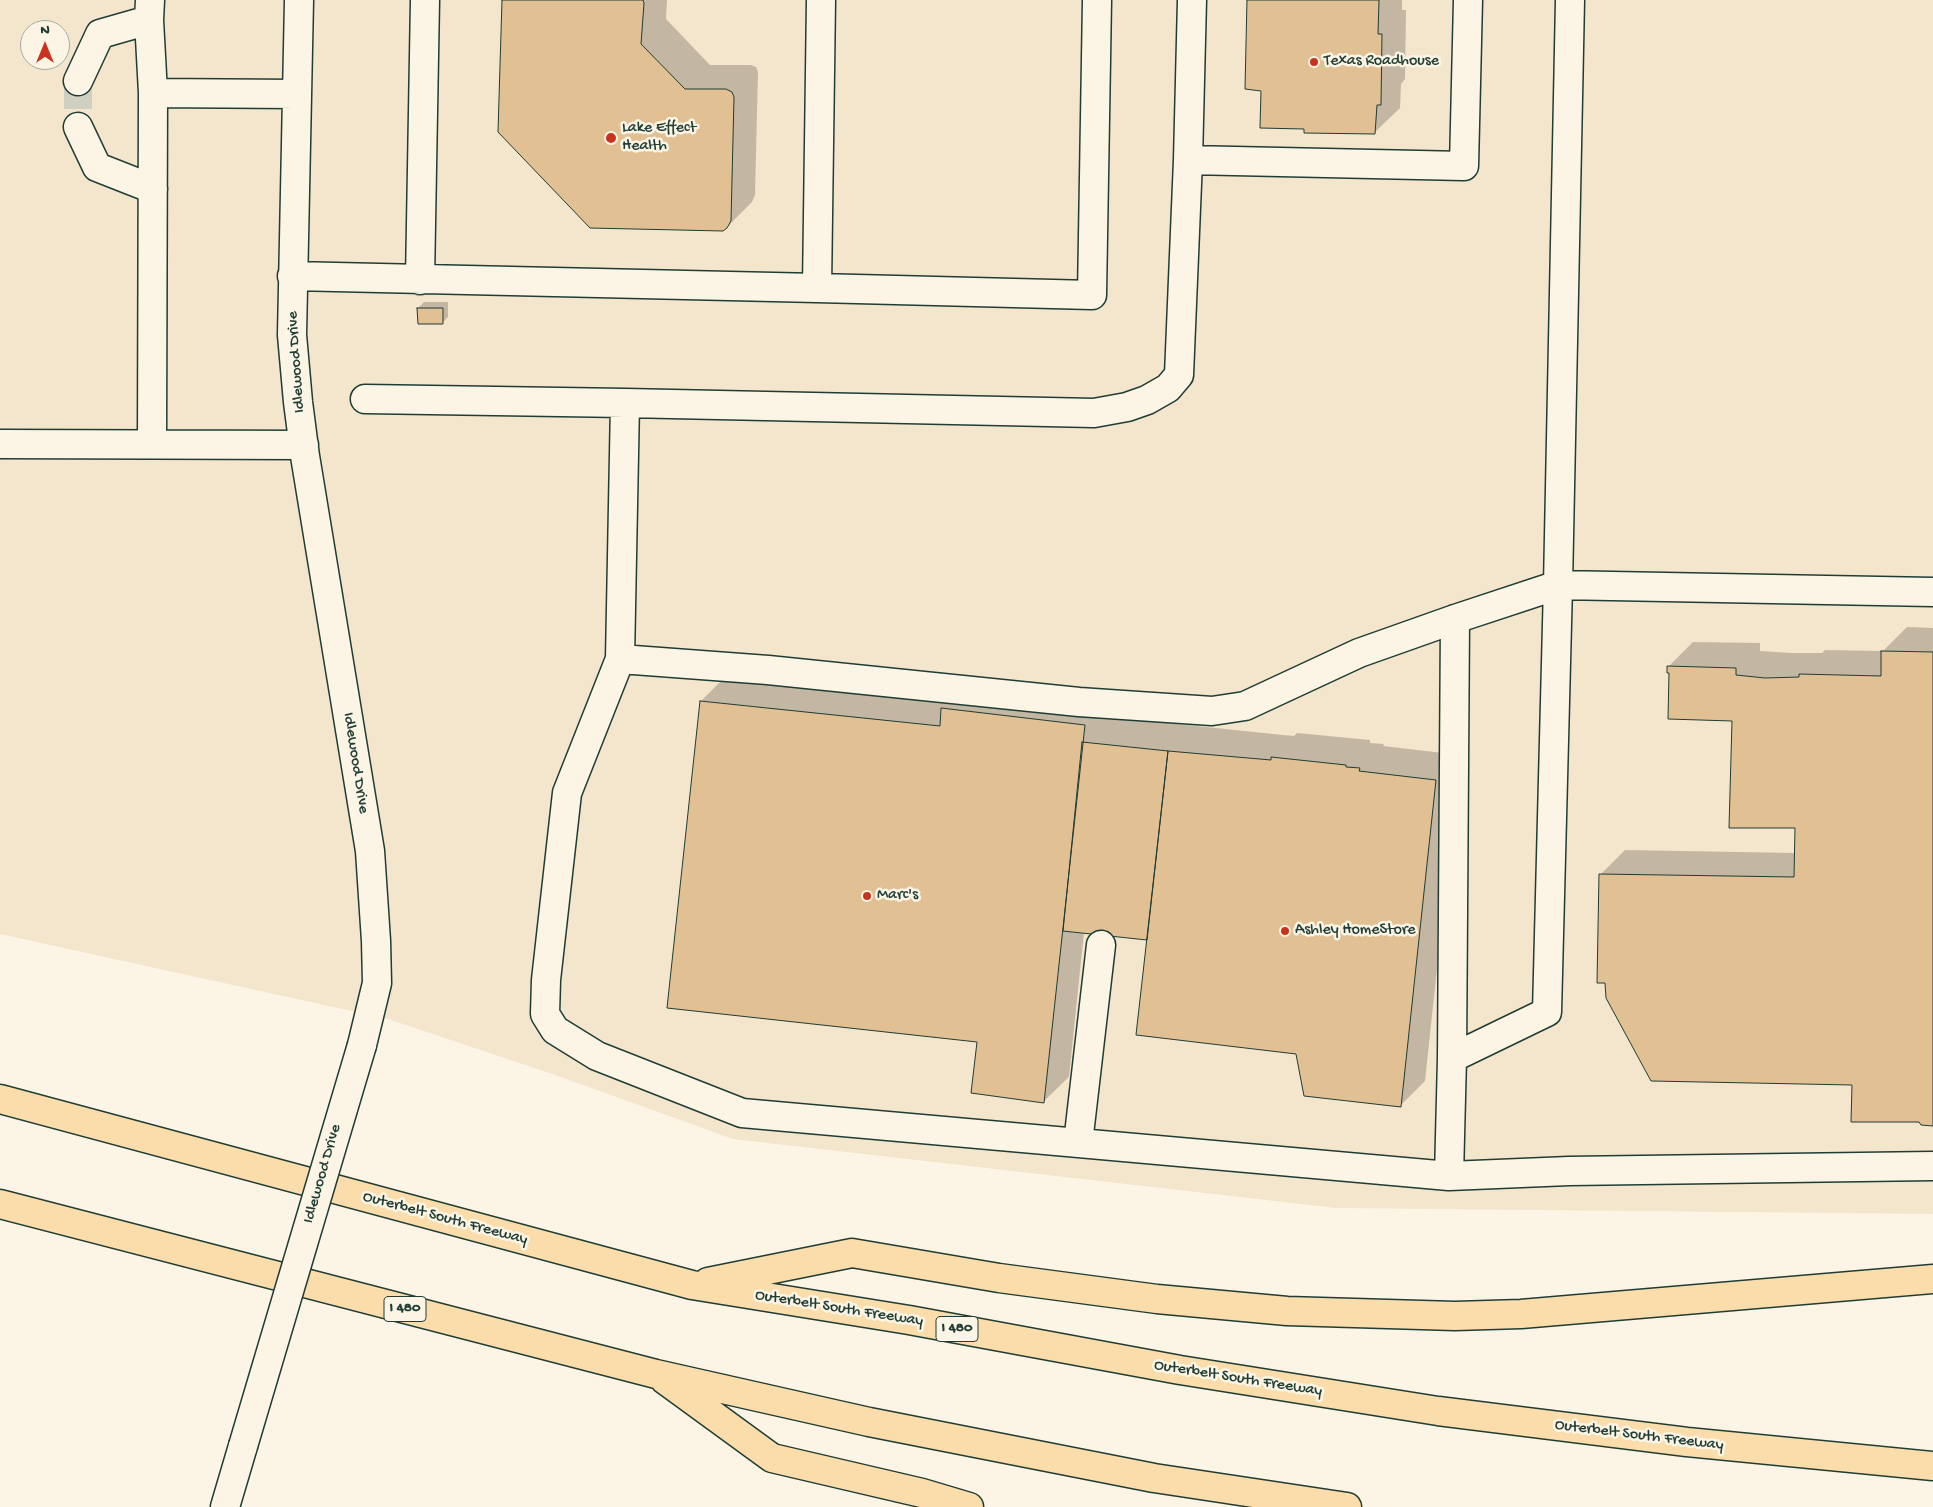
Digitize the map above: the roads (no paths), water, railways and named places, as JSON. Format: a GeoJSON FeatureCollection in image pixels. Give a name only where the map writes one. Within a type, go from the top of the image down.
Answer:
{"type":"FeatureCollection","features":[{"type":"Feature","properties":{"kind":"highway","name":"Outerbelt South Freeway"},"geometry":{"type":"LineString","coordinates":[[0,1099],[692,1285],[909,1320],[1180,1370],[1438,1410],[1687,1442],[1933,1466]]}},
{"type":"Feature","properties":{"kind":"highway","name":"I 480"},"geometry":{"type":"LineString","coordinates":[[0,1204],[656,1374],[869,1422],[1154,1478],[1347,1507]]}},
{"type":"Feature","properties":{"kind":"highway"},"geometry":{"type":"LineString","coordinates":[[692,1285],[852,1253],[999,1278],[1157,1300],[1287,1311],[1455,1316],[1520,1314],[1933,1279]]}},
{"type":"Feature","properties":{"kind":"highway"},"geometry":{"type":"LineString","coordinates":[[656,1374],[772,1458],[969,1507]]}},
{"type":"Feature","properties":{"kind":"street","name":"Idlewood Drive"},"geometry":{"type":"LineString","coordinates":[[225,1507],[362,1045],[377,983],[370,852],[304,445],[292,335],[299,0]]}},
{"type":"Feature","properties":{"kind":"street"},"geometry":{"type":"LineString","coordinates":[[420,280],[425,0]]}},
{"type":"Feature","properties":{"kind":"street"},"geometry":{"type":"LineString","coordinates":[[817,288],[820,0]]}},
{"type":"Feature","properties":{"kind":"street"},"geometry":{"type":"LineString","coordinates":[[292,276],[1092,295],[1097,0]]}},
{"type":"Feature","properties":{"kind":"street"},"geometry":{"type":"LineString","coordinates":[[365,399],[1094,413],[1127,407],[1147,400],[1168,388],[1180,375],[1192,0]]}},
{"type":"Feature","properties":{"kind":"street"},"geometry":{"type":"LineString","coordinates":[[1188,160],[1464,166],[1468,0]]}},
{"type":"Feature","properties":{"kind":"street"},"geometry":{"type":"LineString","coordinates":[[1452,1058],[1547,1012],[1570,0]]}},
{"type":"Feature","properties":{"kind":"street"},"geometry":{"type":"LineString","coordinates":[[78,81],[100,34],[150,10],[153,93],[152,444]]}},
{"type":"Feature","properties":{"kind":"street"},"geometry":{"type":"LineString","coordinates":[[153,93],[297,94]]}},
{"type":"Feature","properties":{"kind":"street"},"geometry":{"type":"LineString","coordinates":[[78,127],[97,167],[153,189]]}},
{"type":"Feature","properties":{"kind":"street"},"geometry":{"type":"LineString","coordinates":[[625,403],[620,659],[567,793],[546,980],[545,1014],[555,1030],[597,1056],[742,1113],[1449,1176],[1570,1170],[1933,1166]]}},
{"type":"Feature","properties":{"kind":"street"},"geometry":{"type":"LineString","coordinates":[[0,444],[304,445]]}},
{"type":"Feature","properties":{"kind":"street"},"geometry":{"type":"LineString","coordinates":[[620,659],[768,670],[1079,702],[1212,711],[1245,706],[1359,653],[1558,584],[1933,592]]}},
{"type":"Feature","properties":{"kind":"street"},"geometry":{"type":"LineString","coordinates":[[1449,1176],[1452,1058],[1455,619]]}},
{"type":"Feature","properties":{"kind":"street"},"geometry":{"type":"LineString","coordinates":[[1078,1143],[1101,945]]}},
{"type":"Feature","properties":{"kind":"tunnel"},"geometry":{"type":"LineString","coordinates":[[78,81],[78,127]]}},
{"type":"Feature","properties":{"kind":"place","name":"Texas Roadhouse"},"geometry":{"type":"Point","coordinates":[1314,62]}},
{"type":"Feature","properties":{"kind":"place","name":"Lake Effect Health"},"geometry":{"type":"Point","coordinates":[611,138]}},
{"type":"Feature","properties":{"kind":"place","name":"Marc's"},"geometry":{"type":"Point","coordinates":[867,896]}},
{"type":"Feature","properties":{"kind":"place","name":"Ashley HomeStore"},"geometry":{"type":"Point","coordinates":[1285,931]}}]}
